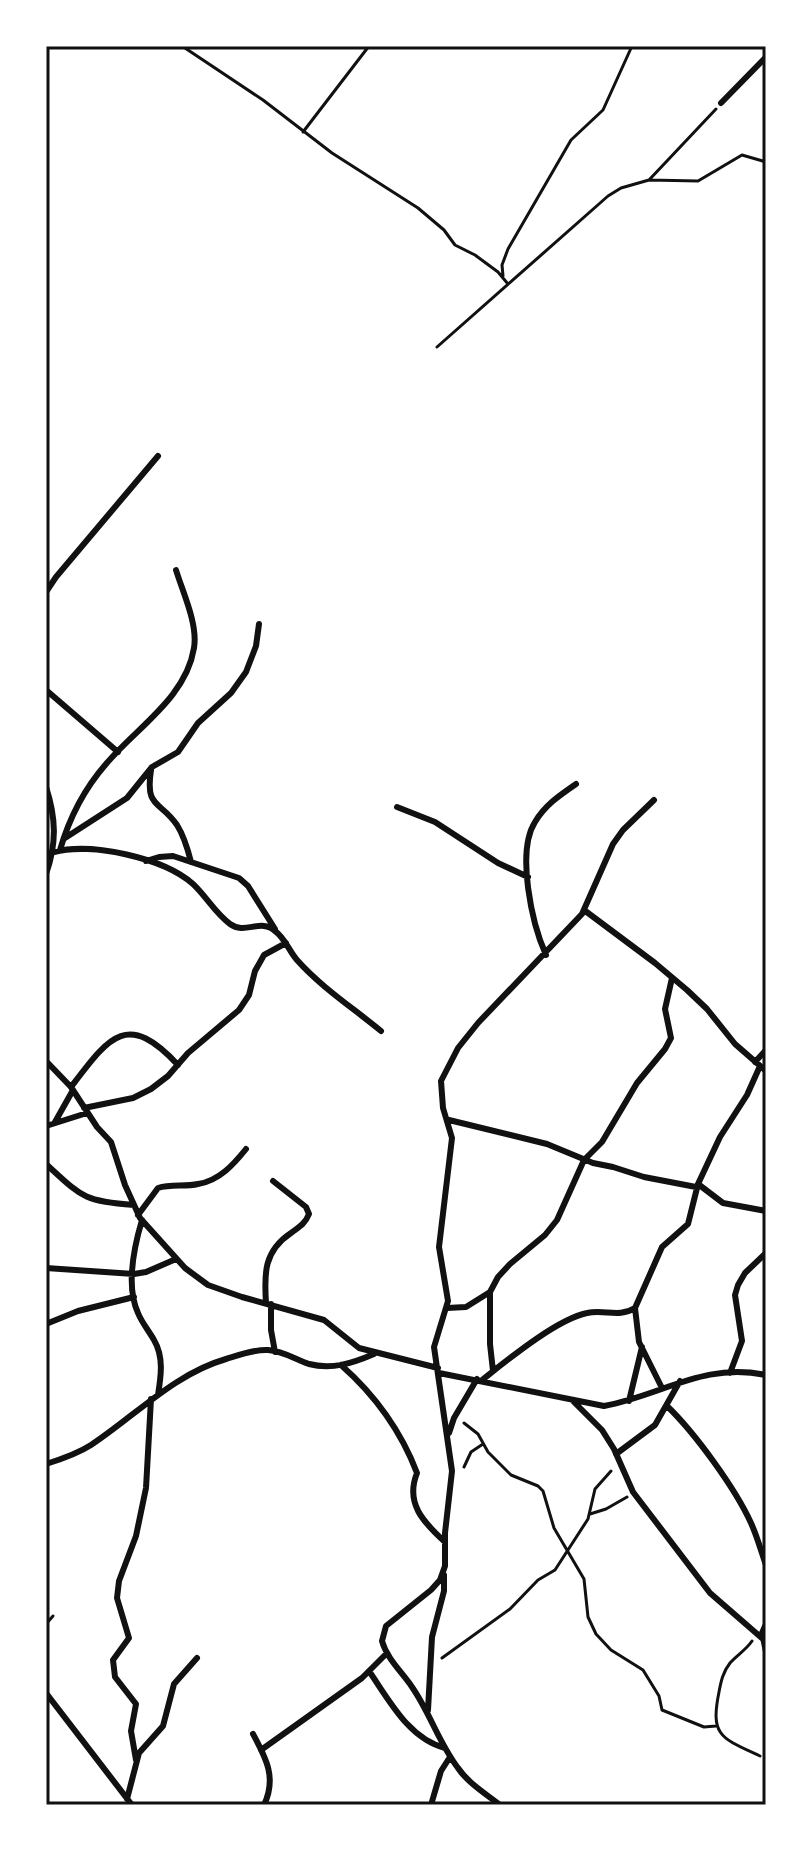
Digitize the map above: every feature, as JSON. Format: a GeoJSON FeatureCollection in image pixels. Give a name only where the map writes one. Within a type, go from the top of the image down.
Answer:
{"type":"FeatureCollection","features":[{"type":"Feature","properties":{"kind":"street"},"geometry":{"type":"LineString","coordinates":[[721,103],[766,57]]}},
{"type":"Feature","properties":{"kind":"street"},"geometry":{"type":"LineString","coordinates":[[46,592],[158,456]]}},
{"type":"Feature","properties":{"kind":"street"},"geometry":{"type":"LineString","coordinates":[[46,874],[85,791],[148,723],[176,689],[190,664],[195,646],[194,633],[176,570]]}},
{"type":"Feature","properties":{"kind":"street"},"geometry":{"type":"LineString","coordinates":[[63,839],[127,798],[152,767],[178,752],[198,723],[231,693],[246,672],[256,646],[259,624]]}},
{"type":"Feature","properties":{"kind":"street"},"geometry":{"type":"LineString","coordinates":[[46,690],[118,752]]}},
{"type":"Feature","properties":{"kind":"street"},"geometry":{"type":"LineString","coordinates":[[152,767],[150,794],[158,807],[175,822],[191,862]]}},
{"type":"Feature","properties":{"kind":"street"},"geometry":{"type":"LineString","coordinates":[[546,955],[531,913],[527,847],[535,821],[549,803],[576,784]]}},
{"type":"Feature","properties":{"kind":"street"},"geometry":{"type":"LineString","coordinates":[[46,787],[55,823],[57,851]]}},
{"type":"Feature","properties":{"kind":"street"},"geometry":{"type":"LineString","coordinates":[[428,1714],[432,1637],[444,1591],[452,1471],[434,1347],[447,1308],[439,1247],[452,1138],[443,1108],[441,1081],[458,1048],[584,910],[613,844],[654,800]]}},
{"type":"Feature","properties":{"kind":"street"},"geometry":{"type":"LineString","coordinates":[[397,807],[435,822],[498,863],[528,877]]}},
{"type":"Feature","properties":{"kind":"street"},"geometry":{"type":"LineString","coordinates":[[57,851],[70,848],[100,850],[146,861],[178,873],[237,928],[245,930],[266,926],[277,932]]}},
{"type":"Feature","properties":{"kind":"street"},"geometry":{"type":"LineString","coordinates":[[146,861],[173,856],[239,878],[248,886],[296,959],[381,1031]]}},
{"type":"Feature","properties":{"kind":"street"},"geometry":{"type":"LineString","coordinates":[[584,910],[707,1009],[735,1044],[760,1066]]}},
{"type":"Feature","properties":{"kind":"street"},"geometry":{"type":"LineString","coordinates":[[46,1126],[86,1110],[142,1094],[168,1076],[188,1053],[239,1010],[249,995],[255,971],[264,955],[286,943]]}},
{"type":"Feature","properties":{"kind":"street"},"geometry":{"type":"LineString","coordinates":[[493,1371],[490,1292],[510,1264],[545,1235],[557,1220],[584,1160],[602,1142],[637,1083],[671,1038],[665,1009],[672,978]]}},
{"type":"Feature","properties":{"kind":"street"},"geometry":{"type":"LineString","coordinates":[[54,1123],[72,1089],[116,1037],[130,1032],[150,1039],[178,1065]]}},
{"type":"Feature","properties":{"kind":"street"},"geometry":{"type":"LineString","coordinates":[[662,1388],[642,1347],[635,1308],[662,1247],[688,1224],[697,1186],[720,1137],[747,1095],[766,1050]]}},
{"type":"Feature","properties":{"kind":"street"},"geometry":{"type":"LineString","coordinates":[[46,1061],[72,1089],[111,1142],[140,1218],[176,1259],[208,1285],[324,1320],[359,1348],[374,1354],[391,1355],[438,1371],[573,1401],[604,1406],[629,1401],[705,1373],[752,1372],[766,1375]]}},
{"type":"Feature","properties":{"kind":"street"},"geometry":{"type":"LineString","coordinates":[[449,1120],[547,1144],[584,1160],[644,1177],[697,1186],[723,1203],[766,1211]]}},
{"type":"Feature","properties":{"kind":"street"},"geometry":{"type":"LineString","coordinates":[[130,1802],[136,1760],[131,1731],[136,1704],[115,1677],[113,1660],[129,1638],[117,1598],[119,1581],[136,1536],[146,1488],[161,1362],[156,1344],[137,1312],[134,1297],[135,1249],[140,1218],[158,1188],[201,1184],[215,1178],[225,1172],[246,1149]]}},
{"type":"Feature","properties":{"kind":"street"},"geometry":{"type":"LineString","coordinates":[[46,1164],[79,1195],[91,1200],[134,1205]]}},
{"type":"Feature","properties":{"kind":"street"},"geometry":{"type":"LineString","coordinates":[[273,1181],[306,1207],[309,1214],[305,1223],[282,1238],[268,1255],[264,1275],[275,1352]]}},
{"type":"Feature","properties":{"kind":"street"},"geometry":{"type":"LineString","coordinates":[[730,1373],[742,1341],[735,1295],[738,1285],[745,1273],[766,1253]]}},
{"type":"Feature","properties":{"kind":"street"},"geometry":{"type":"LineString","coordinates":[[46,1268],[134,1274],[176,1259]]}},
{"type":"Feature","properties":{"kind":"street"},"geometry":{"type":"LineString","coordinates":[[447,1308],[466,1307],[490,1292]]}},
{"type":"Feature","properties":{"kind":"street"},"geometry":{"type":"LineString","coordinates":[[46,1324],[78,1311],[134,1297]]}},
{"type":"Feature","properties":{"kind":"street"},"geometry":{"type":"LineString","coordinates":[[448,1437],[455,1416],[480,1380],[493,1371],[565,1322],[587,1312],[616,1314],[635,1308]]}},
{"type":"Feature","properties":{"kind":"street"},"geometry":{"type":"LineString","coordinates":[[629,1401],[642,1347]]}},
{"type":"Feature","properties":{"kind":"street"},"geometry":{"type":"LineString","coordinates":[[46,1464],[91,1445],[155,1397],[222,1360],[265,1350],[310,1364],[341,1365],[374,1354]]}},
{"type":"Feature","properties":{"kind":"street"},"geometry":{"type":"LineString","coordinates":[[341,1365],[366,1389],[398,1431],[417,1473],[412,1487],[417,1510],[445,1542]]}},
{"type":"Feature","properties":{"kind":"street"},"geometry":{"type":"LineString","coordinates":[[617,1457],[655,1425],[680,1381]]}},
{"type":"Feature","properties":{"kind":"street"},"geometry":{"type":"LineString","coordinates":[[573,1401],[602,1430],[633,1492],[710,1593],[763,1639]]}},
{"type":"Feature","properties":{"kind":"street"},"geometry":{"type":"LineString","coordinates":[[667,1406],[732,1490],[751,1523],[766,1565]]}},
{"type":"Feature","properties":{"kind":"street"},"geometry":{"type":"LineString","coordinates":[[444,1568],[440,1580],[431,1590],[386,1626],[382,1641],[460,1772],[500,1805]]}},
{"type":"Feature","properties":{"kind":"street"},"geometry":{"type":"LineString","coordinates":[[766,1624],[763,1639],[766,1652]]}},
{"type":"Feature","properties":{"kind":"street"},"geometry":{"type":"LineString","coordinates":[[261,1750],[369,1671],[387,1653]]}},
{"type":"Feature","properties":{"kind":"street"},"geometry":{"type":"LineString","coordinates":[[136,1760],[163,1726],[174,1684],[197,1658]]}},
{"type":"Feature","properties":{"kind":"street"},"geometry":{"type":"LineString","coordinates":[[369,1671],[416,1734],[429,1744],[445,1748]]}},
{"type":"Feature","properties":{"kind":"street"},"geometry":{"type":"LineString","coordinates":[[46,1693],[130,1802]]}},
{"type":"Feature","properties":{"kind":"street"},"geometry":{"type":"LineString","coordinates":[[253,1734],[270,1769],[271,1781],[264,1805]]}},
{"type":"Feature","properties":{"kind":"street"},"geometry":{"type":"LineString","coordinates":[[431,1805],[441,1771],[450,1757]]}},
{"type":"Feature","properties":{"kind":"lane"},"geometry":{"type":"LineString","coordinates":[[46,1624],[53,1616]]}},
{"type":"Feature","properties":{"kind":"path"},"geometry":{"type":"LineString","coordinates":[[182,46],[263,100],[303,133],[418,208],[444,230],[455,245],[487,264],[508,284]]}},
{"type":"Feature","properties":{"kind":"path"},"geometry":{"type":"LineString","coordinates":[[303,133],[369,46]]}},
{"type":"Feature","properties":{"kind":"path"},"geometry":{"type":"LineString","coordinates":[[508,284],[502,271],[508,249],[571,140],[603,110],[632,46]]}},
{"type":"Feature","properties":{"kind":"path"},"geometry":{"type":"LineString","coordinates":[[649,180],[721,103]]}},
{"type":"Feature","properties":{"kind":"path"},"geometry":{"type":"LineString","coordinates":[[437,347],[608,196],[621,188],[649,180],[698,181],[742,155],[766,162]]}},
{"type":"Feature","properties":{"kind":"path"},"geometry":{"type":"LineString","coordinates":[[455,1416],[478,1434],[511,1475],[543,1491],[554,1528],[584,1579],[588,1617],[596,1634],[611,1650],[643,1670],[659,1696],[662,1710],[704,1727],[716,1726]]}},
{"type":"Feature","properties":{"kind":"path"},"geometry":{"type":"LineString","coordinates":[[463,1468],[471,1452],[483,1444]]}},
{"type":"Feature","properties":{"kind":"path"},"geometry":{"type":"LineString","coordinates":[[429,1668],[510,1609],[538,1580],[555,1570],[590,1514],[595,1489],[617,1457]]}},
{"type":"Feature","properties":{"kind":"path"},"geometry":{"type":"LineString","coordinates":[[590,1514],[606,1509],[633,1492]]}},
{"type":"Feature","properties":{"kind":"path"},"geometry":{"type":"LineString","coordinates":[[756,1634],[750,1645],[722,1675],[714,1719],[728,1739],[760,1756]]}}]}
